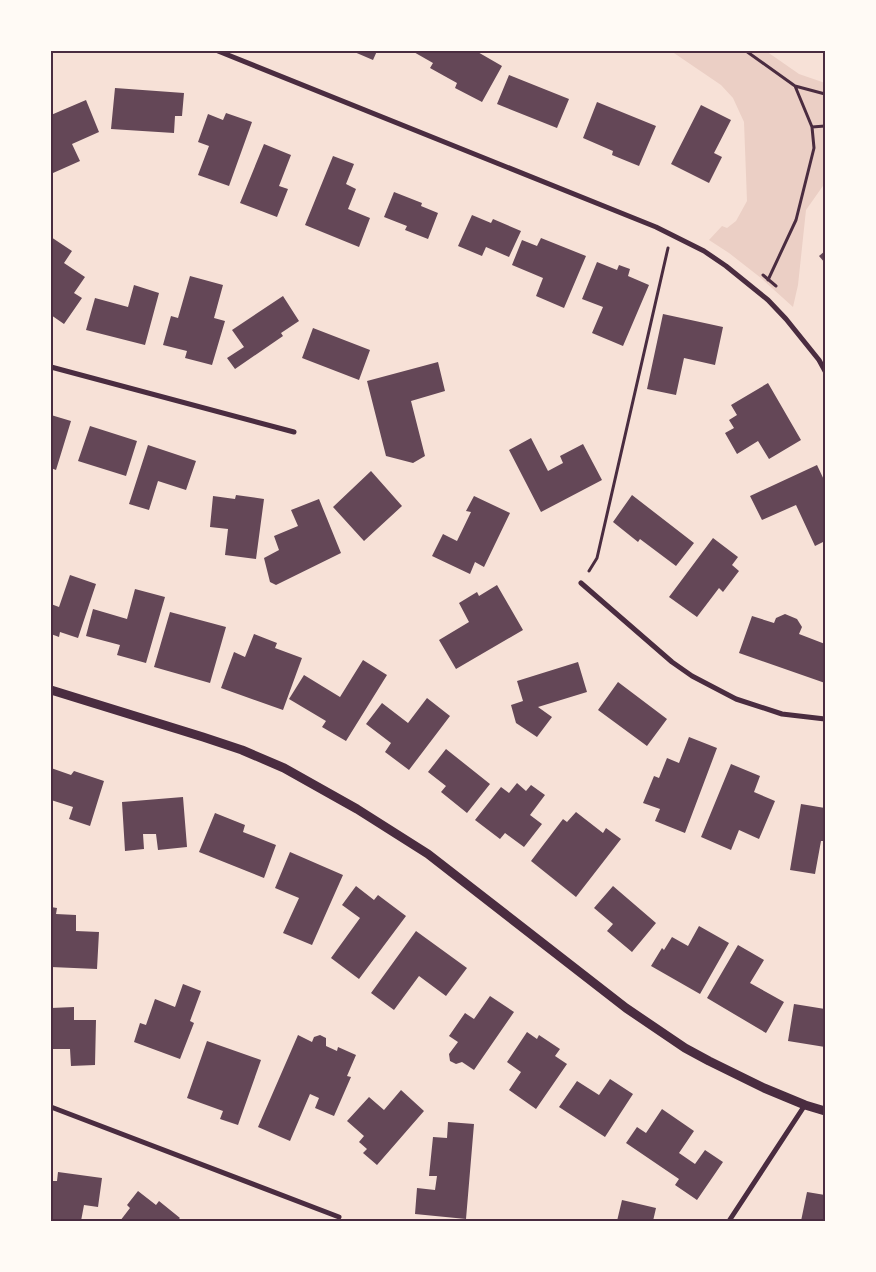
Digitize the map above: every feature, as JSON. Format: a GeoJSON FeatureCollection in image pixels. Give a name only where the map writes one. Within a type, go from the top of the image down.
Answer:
{"type":"FeatureCollection","features":[{"type":"Feature","properties":{"kind":"street"},"geometry":{"type":"LineString","coordinates":[[218,51],[656,227],[704,251],[761,294],[786,319],[819,360],[825,371]]}},
{"type":"Feature","properties":{"kind":"street"},"geometry":{"type":"LineString","coordinates":[[51,367],[294,432]]}},
{"type":"Feature","properties":{"kind":"street"},"geometry":{"type":"LineString","coordinates":[[581,583],[672,662],[692,676],[745,702],[782,714],[825,720]]}},
{"type":"Feature","properties":{"kind":"street"},"geometry":{"type":"LineString","coordinates":[[51,690],[242,750],[284,768],[357,809],[428,854],[626,1008],[685,1048],[709,1062],[764,1088],[805,1105],[825,1110]]}},
{"type":"Feature","properties":{"kind":"street"},"geometry":{"type":"LineString","coordinates":[[729,1221],[805,1105]]}},
{"type":"Feature","properties":{"kind":"street"},"geometry":{"type":"LineString","coordinates":[[51,1107],[340,1217]]}},
{"type":"Feature","properties":{"kind":"path"},"geometry":{"type":"LineString","coordinates":[[746,51],[795,86],[825,94]]}},
{"type":"Feature","properties":{"kind":"path"},"geometry":{"type":"LineString","coordinates":[[761,294],[796,220],[814,148],[812,127],[795,86]]}},
{"type":"Feature","properties":{"kind":"path"},"geometry":{"type":"LineString","coordinates":[[812,127],[825,126]]}},
{"type":"Feature","properties":{"kind":"path"},"geometry":{"type":"LineString","coordinates":[[581,583],[597,558],[672,236]]}},
{"type":"Feature","properties":{"kind":"shaded area"},"geometry":{"type":"Polygon","coordinates":[[[671,51],[766,51],[799,74],[825,83],[825,183],[806,210],[798,285],[793,307],[761,278],[709,240],[722,226],[727,228],[736,221],[747,201],[744,122],[733,98],[721,85],[671,51]]]}},
{"type":"Feature","properties":{"kind":"building"},"geometry":{"type":"Polygon","coordinates":[[[352,51],[377,51],[373,60],[352,51]]]}},
{"type":"Feature","properties":{"kind":"building"},"geometry":{"type":"Polygon","coordinates":[[[412,51],[476,51],[502,66],[482,102],[455,88],[457,83],[430,68],[433,63],[412,51]]]}},
{"type":"Feature","properties":{"kind":"building"},"geometry":{"type":"Polygon","coordinates":[[[509,75],[569,99],[557,128],[497,104],[509,75]]]}},
{"type":"Feature","properties":{"kind":"building"},"geometry":{"type":"Polygon","coordinates":[[[115,88],[184,93],[182,116],[175,116],[174,133],[111,129],[115,88]]]}},
{"type":"Feature","properties":{"kind":"building"},"geometry":{"type":"Polygon","coordinates":[[[86,100],[99,132],[72,144],[80,161],[53,173],[51,168],[51,115],[86,100]]]}},
{"type":"Feature","properties":{"kind":"building"},"geometry":{"type":"Polygon","coordinates":[[[597,102],[656,126],[639,166],[612,155],[613,151],[583,138],[597,102]]]}},
{"type":"Feature","properties":{"kind":"building"},"geometry":{"type":"Polygon","coordinates":[[[701,105],[731,120],[714,153],[722,157],[709,183],[671,164],[701,105]]]}},
{"type":"Feature","properties":{"kind":"building"},"geometry":{"type":"Polygon","coordinates":[[[226,113],[252,122],[229,186],[198,175],[209,146],[198,142],[208,114],[223,120],[226,113]]]}},
{"type":"Feature","properties":{"kind":"building"},"geometry":{"type":"Polygon","coordinates":[[[264,144],[291,155],[279,186],[288,189],[277,217],[240,203],[264,144]]]}},
{"type":"Feature","properties":{"kind":"building"},"geometry":{"type":"Polygon","coordinates":[[[333,156],[354,164],[346,184],[356,189],[348,209],[370,218],[359,247],[305,225],[333,156]]]}},
{"type":"Feature","properties":{"kind":"building"},"geometry":{"type":"Polygon","coordinates":[[[394,192],[422,203],[421,206],[438,213],[428,239],[405,230],[407,226],[384,217],[394,192]]]}},
{"type":"Feature","properties":{"kind":"building"},"geometry":{"type":"Polygon","coordinates":[[[472,215],[491,223],[493,219],[521,231],[509,257],[486,247],[482,256],[458,246],[472,215]]]}},
{"type":"Feature","properties":{"kind":"building"},"geometry":{"type":"Polygon","coordinates":[[[51,237],[72,251],[64,263],[85,277],[74,293],[82,298],[64,324],[51,315],[51,237]]]}},
{"type":"Feature","properties":{"kind":"building"},"geometry":{"type":"Polygon","coordinates":[[[541,238],[586,256],[564,308],[536,296],[543,278],[512,265],[522,240],[537,246],[541,238]]]}},
{"type":"Feature","properties":{"kind":"building"},"geometry":{"type":"Polygon","coordinates":[[[825,251],[825,263],[819,256],[825,251]]]}},
{"type":"Feature","properties":{"kind":"building"},"geometry":{"type":"Polygon","coordinates":[[[597,262],[617,270],[619,265],[630,269],[628,276],[649,285],[623,346],[592,333],[603,307],[582,299],[597,262]]]}},
{"type":"Feature","properties":{"kind":"building"},"geometry":{"type":"Polygon","coordinates":[[[190,276],[223,285],[214,318],[225,321],[212,365],[185,358],[187,351],[163,345],[171,316],[178,318],[190,276]]]}},
{"type":"Feature","properties":{"kind":"building"},"geometry":{"type":"Polygon","coordinates":[[[134,285],[159,293],[145,345],[86,330],[95,298],[128,307],[134,285]]]}},
{"type":"Feature","properties":{"kind":"building"},"geometry":{"type":"Polygon","coordinates":[[[283,296],[299,321],[281,333],[283,336],[235,369],[227,358],[244,347],[232,330],[283,296]]]}},
{"type":"Feature","properties":{"kind":"building"},"geometry":{"type":"Polygon","coordinates":[[[663,314],[723,327],[715,365],[684,358],[676,395],[647,389],[663,314]]]}},
{"type":"Feature","properties":{"kind":"building"},"geometry":{"type":"Polygon","coordinates":[[[313,328],[370,350],[359,380],[302,358],[313,328]]]}},
{"type":"Feature","properties":{"kind":"building"},"geometry":{"type":"Polygon","coordinates":[[[438,362],[445,391],[411,401],[425,456],[413,463],[386,456],[367,381],[438,362]]]}},
{"type":"Feature","properties":{"kind":"building"},"geometry":{"type":"Polygon","coordinates":[[[768,383],[801,440],[769,459],[758,441],[737,454],[725,433],[734,428],[729,420],[737,415],[731,405],[768,383]]]}},
{"type":"Feature","properties":{"kind":"building"},"geometry":{"type":"Polygon","coordinates":[[[51,415],[71,421],[56,470],[51,468],[51,415]]]}},
{"type":"Feature","properties":{"kind":"building"},"geometry":{"type":"Polygon","coordinates":[[[90,426],[137,441],[126,476],[78,461],[90,426]]]}},
{"type":"Feature","properties":{"kind":"building"},"geometry":{"type":"Polygon","coordinates":[[[531,438],[548,471],[563,463],[560,456],[583,444],[602,480],[541,512],[509,450],[531,438]]]}},
{"type":"Feature","properties":{"kind":"building"},"geometry":{"type":"Polygon","coordinates":[[[148,445],[196,461],[186,490],[158,481],[149,510],[129,504],[148,445]]]}},
{"type":"Feature","properties":{"kind":"building"},"geometry":{"type":"Polygon","coordinates":[[[817,465],[825,482],[825,541],[815,546],[796,505],[762,520],[750,496],[817,465]]]}},
{"type":"Feature","properties":{"kind":"building"},"geometry":{"type":"Polygon","coordinates":[[[371,471],[402,506],[364,541],[333,507],[371,471]]]}},
{"type":"Feature","properties":{"kind":"building"},"geometry":{"type":"Polygon","coordinates":[[[236,495],[264,499],[256,559],[225,555],[228,529],[210,527],[213,496],[235,499],[236,495]]]}},
{"type":"Feature","properties":{"kind":"building"},"geometry":{"type":"Polygon","coordinates":[[[632,495],[694,543],[676,566],[640,539],[638,542],[613,522],[632,495]]]}},
{"type":"Feature","properties":{"kind":"building"},"geometry":{"type":"Polygon","coordinates":[[[474,496],[510,513],[484,567],[475,562],[470,574],[432,556],[443,534],[457,541],[471,512],[466,511],[474,496]]]}},
{"type":"Feature","properties":{"kind":"building"},"geometry":{"type":"Polygon","coordinates":[[[319,499],[341,553],[276,585],[270,582],[264,558],[279,550],[274,536],[298,526],[291,510],[319,499]]]}},
{"type":"Feature","properties":{"kind":"building"},"geometry":{"type":"Polygon","coordinates":[[[713,538],[738,557],[732,565],[739,571],[723,592],[719,588],[697,617],[669,597],[713,538]]]}},
{"type":"Feature","properties":{"kind":"building"},"geometry":{"type":"Polygon","coordinates":[[[70,575],[96,584],[78,638],[60,632],[59,637],[51,634],[51,604],[59,607],[70,575]]]}},
{"type":"Feature","properties":{"kind":"building"},"geometry":{"type":"Polygon","coordinates":[[[497,585],[523,630],[456,669],[439,640],[469,622],[459,603],[477,592],[479,596],[497,585]]]}},
{"type":"Feature","properties":{"kind":"building"},"geometry":{"type":"Polygon","coordinates":[[[135,589],[165,597],[146,663],[117,655],[120,645],[86,636],[93,609],[127,619],[135,589]]]}},
{"type":"Feature","properties":{"kind":"building"},"geometry":{"type":"Polygon","coordinates":[[[170,612],[226,627],[210,683],[154,667],[170,612]]]}},
{"type":"Feature","properties":{"kind":"building"},"geometry":{"type":"Polygon","coordinates":[[[785,614],[797,619],[802,627],[799,634],[825,644],[825,683],[739,653],[752,616],[774,623],[776,618],[785,614]]]}},
{"type":"Feature","properties":{"kind":"building"},"geometry":{"type":"Polygon","coordinates":[[[254,634],[277,643],[275,648],[302,658],[283,710],[221,688],[234,652],[245,657],[254,634]]]}},
{"type":"Feature","properties":{"kind":"building"},"geometry":{"type":"Polygon","coordinates":[[[363,660],[387,675],[346,741],[322,727],[326,721],[289,699],[304,675],[340,697],[363,660]]]}},
{"type":"Feature","properties":{"kind":"building"},"geometry":{"type":"Polygon","coordinates":[[[578,662],[587,692],[538,707],[552,717],[537,737],[516,723],[511,705],[523,701],[517,681],[578,662]]]}},
{"type":"Feature","properties":{"kind":"building"},"geometry":{"type":"Polygon","coordinates":[[[618,682],[667,719],[647,746],[598,710],[618,682]]]}},
{"type":"Feature","properties":{"kind":"building"},"geometry":{"type":"Polygon","coordinates":[[[427,698],[450,716],[409,770],[385,752],[391,743],[366,724],[382,703],[408,723],[427,698]]]}},
{"type":"Feature","properties":{"kind":"building"},"geometry":{"type":"Polygon","coordinates":[[[689,737],[717,748],[685,833],[655,821],[660,809],[643,803],[654,776],[659,778],[667,758],[679,763],[689,737]]]}},
{"type":"Feature","properties":{"kind":"building"},"geometry":{"type":"Polygon","coordinates":[[[446,749],[490,784],[467,813],[441,792],[446,786],[428,772],[446,749]]]}},
{"type":"Feature","properties":{"kind":"building"},"geometry":{"type":"Polygon","coordinates":[[[731,764],[760,776],[754,792],[775,801],[759,839],[739,830],[731,850],[701,837],[731,764]]]}},
{"type":"Feature","properties":{"kind":"building"},"geometry":{"type":"Polygon","coordinates":[[[51,768],[71,775],[74,771],[104,781],[90,826],[69,819],[73,807],[51,800],[51,768]]]}},
{"type":"Feature","properties":{"kind":"building"},"geometry":{"type":"Polygon","coordinates":[[[517,783],[526,791],[531,785],[545,795],[530,815],[542,824],[524,847],[505,833],[500,839],[475,820],[501,787],[509,793],[517,783]]]}},
{"type":"Feature","properties":{"kind":"building"},"geometry":{"type":"Polygon","coordinates":[[[183,797],[187,847],[158,850],[156,834],[143,834],[144,849],[125,851],[122,802],[183,797]]]}},
{"type":"Feature","properties":{"kind":"building"},"geometry":{"type":"Polygon","coordinates":[[[801,804],[825,808],[825,841],[821,841],[815,874],[790,870],[801,804]]]}},
{"type":"Feature","properties":{"kind":"building"},"geometry":{"type":"Polygon","coordinates":[[[576,812],[603,833],[606,828],[621,839],[576,897],[531,861],[563,819],[567,822],[576,812]]]}},
{"type":"Feature","properties":{"kind":"building"},"geometry":{"type":"Polygon","coordinates":[[[215,813],[245,825],[243,832],[276,845],[264,878],[199,852],[215,813]]]}},
{"type":"Feature","properties":{"kind":"building"},"geometry":{"type":"Polygon","coordinates":[[[290,852],[343,875],[312,945],[283,933],[299,898],[275,888],[290,852]]]}},
{"type":"Feature","properties":{"kind":"building"},"geometry":{"type":"Polygon","coordinates":[[[356,886],[374,900],[378,895],[406,916],[359,979],[331,958],[360,918],[342,905],[356,886]]]}},
{"type":"Feature","properties":{"kind":"building"},"geometry":{"type":"Polygon","coordinates":[[[613,886],[656,923],[632,952],[607,931],[613,924],[594,908],[613,886]]]}},
{"type":"Feature","properties":{"kind":"building"},"geometry":{"type":"Polygon","coordinates":[[[51,907],[57,908],[56,914],[76,915],[76,931],[99,932],[97,969],[51,967],[51,907]]]}},
{"type":"Feature","properties":{"kind":"building"},"geometry":{"type":"Polygon","coordinates":[[[699,926],[729,943],[700,994],[651,966],[662,948],[664,950],[672,937],[688,946],[699,926]]]}},
{"type":"Feature","properties":{"kind":"building"},"geometry":{"type":"Polygon","coordinates":[[[416,931],[467,968],[446,996],[419,976],[394,1010],[371,993],[416,931]]]}},
{"type":"Feature","properties":{"kind":"building"},"geometry":{"type":"Polygon","coordinates":[[[738,945],[764,960],[750,983],[784,1002],[766,1033],[707,998],[738,945]]]}},
{"type":"Feature","properties":{"kind":"building"},"geometry":{"type":"Polygon","coordinates":[[[183,984],[201,991],[190,1021],[194,1023],[180,1059],[134,1042],[140,1023],[146,1025],[155,999],[175,1007],[183,984]]]}},
{"type":"Feature","properties":{"kind":"building"},"geometry":{"type":"Polygon","coordinates":[[[490,996],[514,1012],[474,1070],[462,1062],[456,1064],[450,1061],[449,1054],[458,1042],[449,1036],[465,1013],[474,1019],[490,996]]]}},
{"type":"Feature","properties":{"kind":"building"},"geometry":{"type":"Polygon","coordinates":[[[794,1004],[825,1009],[825,1047],[788,1041],[794,1004]]]}},
{"type":"Feature","properties":{"kind":"building"},"geometry":{"type":"Polygon","coordinates":[[[74,1007],[74,1020],[96,1020],[95,1065],[71,1066],[70,1049],[51,1049],[51,1008],[74,1007]]]}},
{"type":"Feature","properties":{"kind":"building"},"geometry":{"type":"Polygon","coordinates":[[[527,1032],[537,1039],[539,1035],[560,1049],[555,1056],[567,1064],[536,1109],[509,1090],[521,1072],[507,1062],[527,1032]]]}},
{"type":"Feature","properties":{"kind":"building"},"geometry":{"type":"Polygon","coordinates":[[[298,1035],[312,1042],[314,1037],[320,1035],[326,1038],[326,1046],[337,1051],[338,1047],[356,1055],[347,1076],[351,1077],[334,1116],[315,1108],[319,1098],[310,1094],[290,1141],[258,1127],[298,1035]]]}},
{"type":"Feature","properties":{"kind":"building"},"geometry":{"type":"Polygon","coordinates":[[[207,1041],[261,1060],[238,1125],[220,1119],[223,1111],[187,1098],[207,1041]]]}},
{"type":"Feature","properties":{"kind":"building"},"geometry":{"type":"Polygon","coordinates":[[[610,1079],[633,1094],[605,1137],[559,1107],[577,1081],[599,1095],[610,1079]]]}},
{"type":"Feature","properties":{"kind":"building"},"geometry":{"type":"Polygon","coordinates":[[[401,1090],[424,1111],[377,1165],[363,1153],[367,1149],[359,1142],[364,1136],[347,1121],[369,1097],[384,1110],[401,1090]]]}},
{"type":"Feature","properties":{"kind":"building"},"geometry":{"type":"Polygon","coordinates":[[[662,1109],[694,1131],[679,1153],[695,1164],[705,1150],[723,1162],[697,1200],[675,1185],[679,1179],[626,1143],[637,1127],[646,1133],[662,1109]]]}},
{"type":"Feature","properties":{"kind":"building"},"geometry":{"type":"Polygon","coordinates":[[[448,1122],[474,1124],[466,1219],[415,1214],[417,1188],[435,1190],[437,1176],[429,1176],[433,1137],[447,1138],[448,1122]]]}},
{"type":"Feature","properties":{"kind":"building"},"geometry":{"type":"Polygon","coordinates":[[[58,1172],[102,1178],[98,1207],[84,1205],[81,1221],[51,1221],[51,1193],[53,1181],[57,1181],[58,1172]]]}},
{"type":"Feature","properties":{"kind":"building"},"geometry":{"type":"Polygon","coordinates":[[[138,1191],[156,1205],[159,1201],[180,1218],[177,1221],[120,1221],[130,1208],[127,1205],[138,1191]]]}},
{"type":"Feature","properties":{"kind":"building"},"geometry":{"type":"Polygon","coordinates":[[[807,1192],[825,1195],[825,1221],[801,1221],[807,1192]]]}},
{"type":"Feature","properties":{"kind":"building"},"geometry":{"type":"Polygon","coordinates":[[[622,1200],[656,1208],[653,1221],[617,1221],[622,1200]]]}}]}
